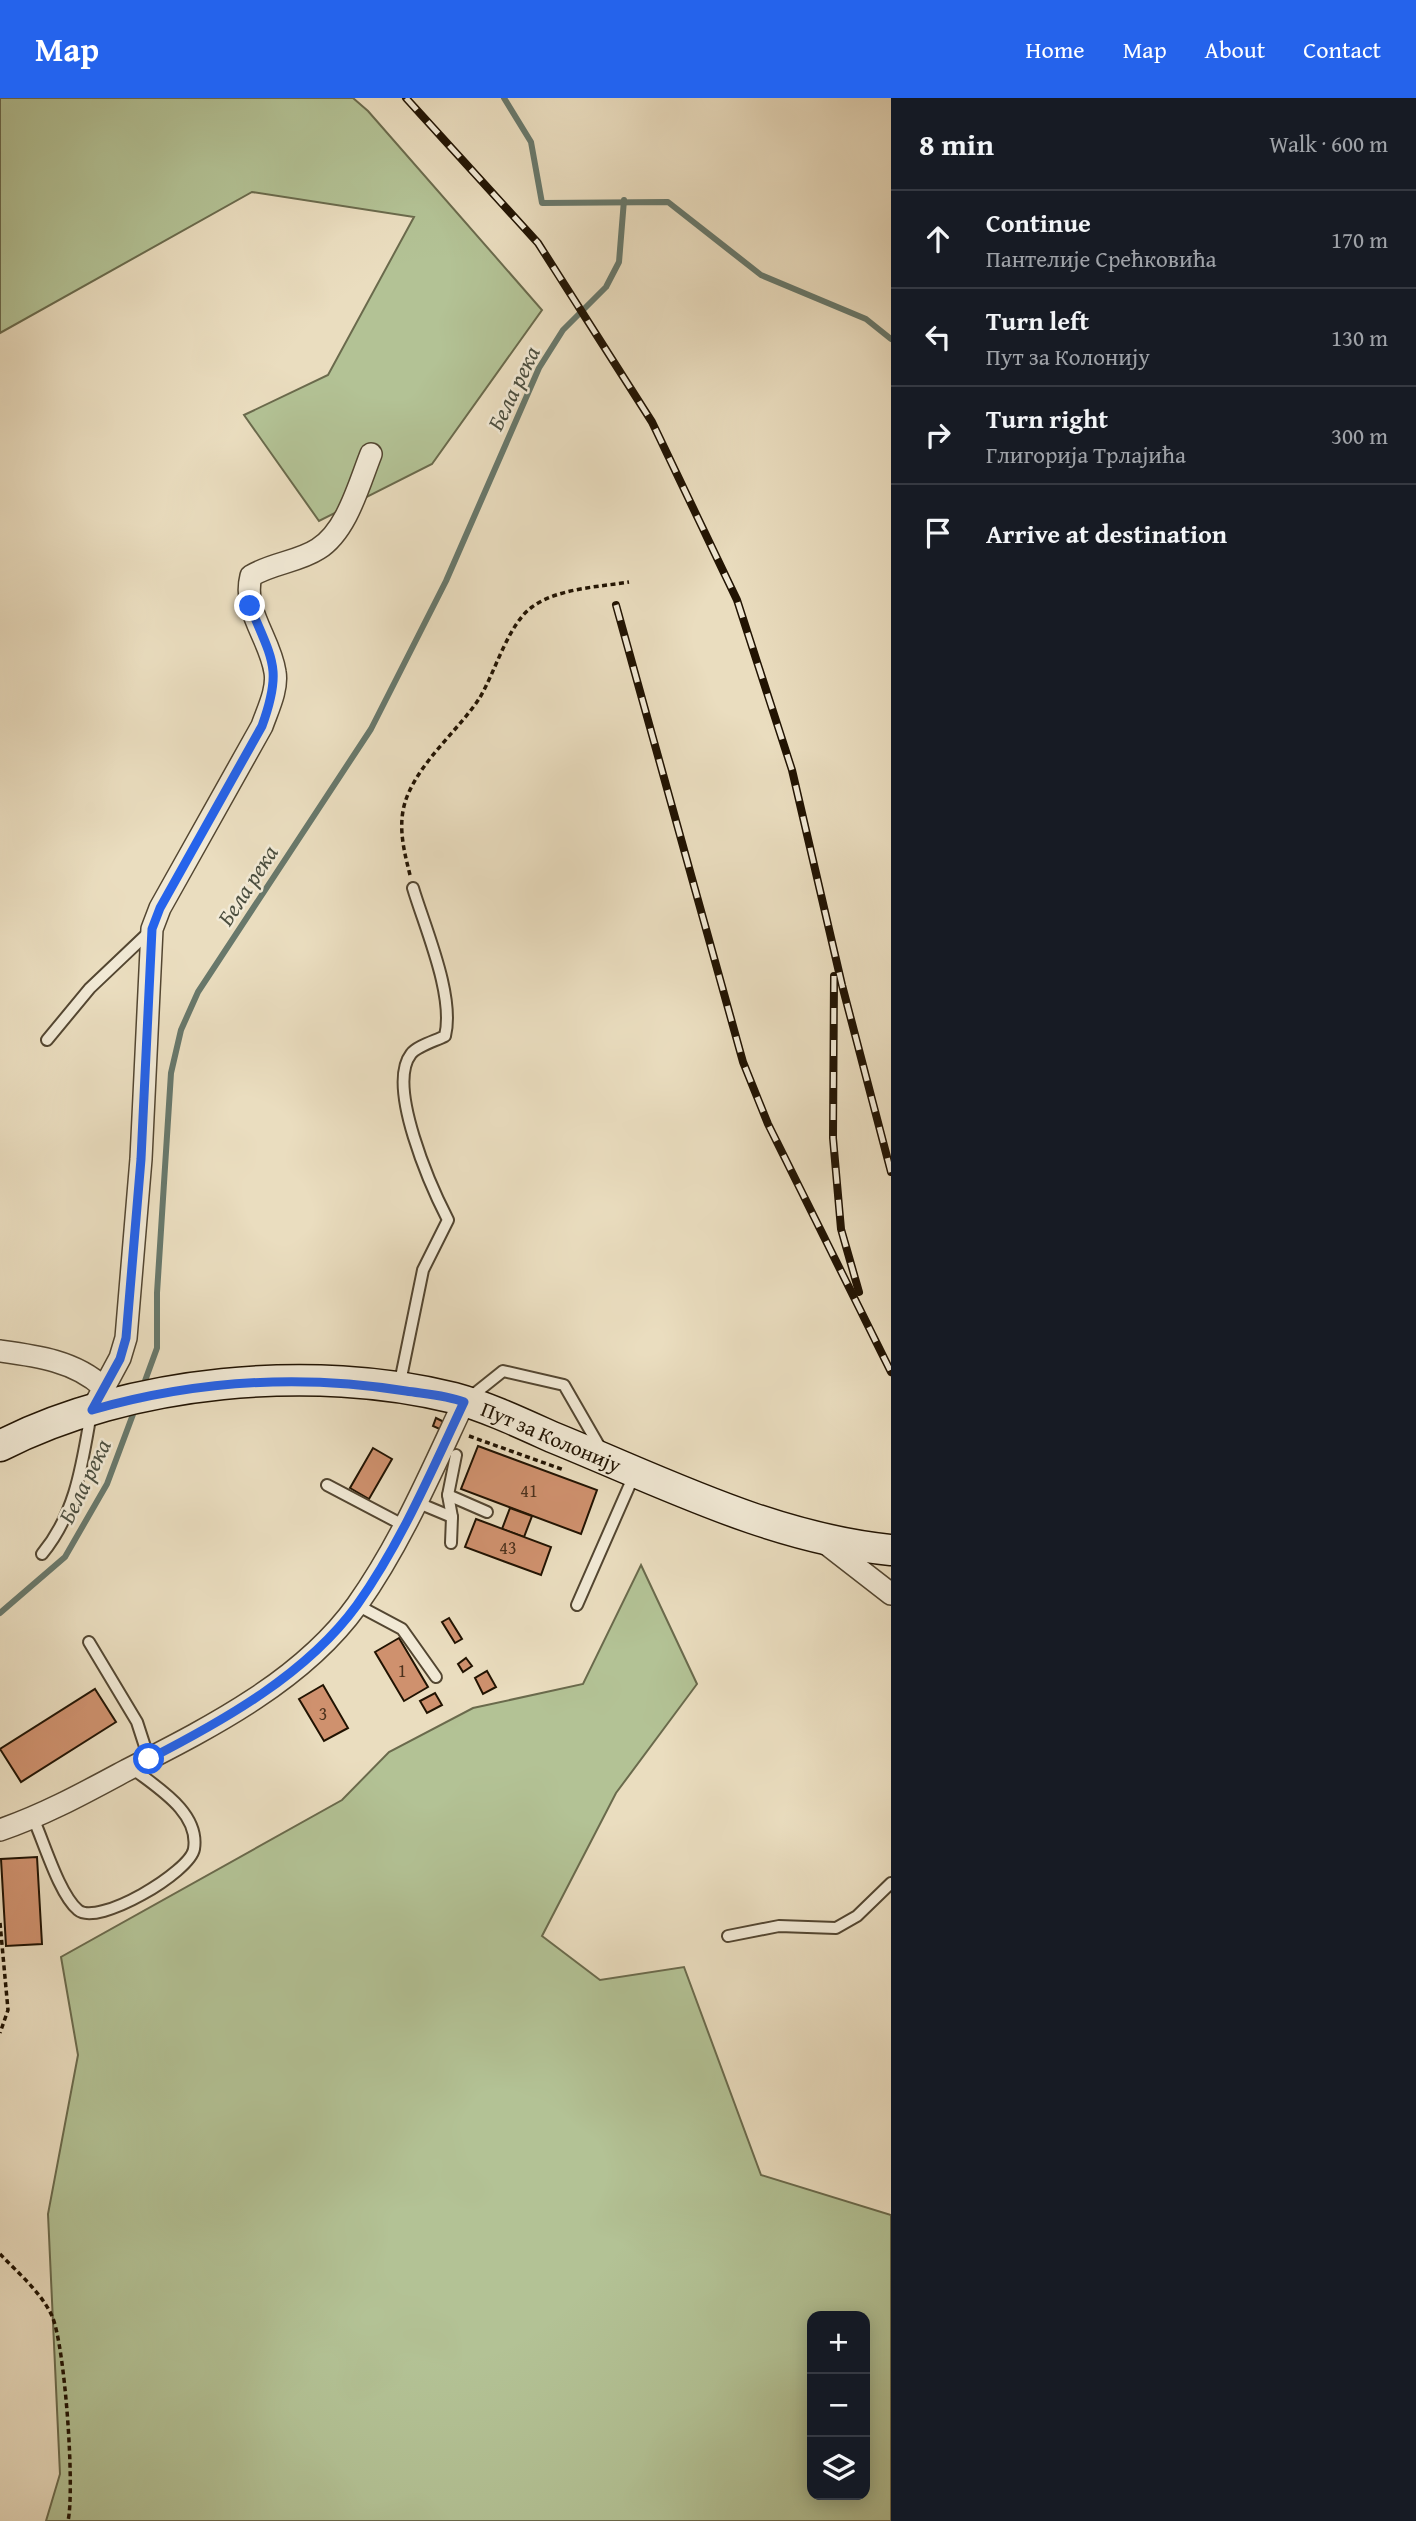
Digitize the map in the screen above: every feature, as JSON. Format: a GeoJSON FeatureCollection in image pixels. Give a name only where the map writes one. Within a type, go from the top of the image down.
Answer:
{"type":"FeatureCollection","features":[{"type":"Feature","properties":{"kind":"street"},"geometry":{"type":"LineString","coordinates":[[105,1400],[126,1338],[141,1159],[152,929],[160,908],[262,726],[273,696],[275,673],[247,591],[251,576],[266,567],[317,550],[328,540],[345,515],[371,454]]}},
{"type":"Feature","properties":{"kind":"street"},"geometry":{"type":"LineString","coordinates":[[0,1351],[63,1363],[88,1373],[105,1400]]}},
{"type":"Feature","properties":{"kind":"street","name":"Пут за Колонију"},"geometry":{"type":"LineString","coordinates":[[0,1446],[105,1400],[279,1381],[370,1385],[464,1402],[763,1524],[822,1541],[891,1550]]}},
{"type":"Feature","properties":{"kind":"street"},"geometry":{"type":"LineString","coordinates":[[0,1830],[33,1818],[140,1763],[256,1697],[310,1656],[357,1605],[416,1502],[464,1402]]}},
{"type":"Feature","properties":{"kind":"street"},"geometry":{"type":"LineString","coordinates":[[822,1541],[891,1594]]}},
{"type":"Feature","properties":{"kind":"lane"},"geometry":{"type":"LineString","coordinates":[[399,1390],[423,1270],[447,1220],[436,1198],[403,1096],[403,1072],[412,1052],[445,1037],[449,1021],[444,994],[412,888]]}},
{"type":"Feature","properties":{"kind":"lane"},"geometry":{"type":"LineString","coordinates":[[47,1040],[90,988],[152,929]]}},
{"type":"Feature","properties":{"kind":"lane"},"geometry":{"type":"LineString","coordinates":[[464,1402],[503,1371],[564,1385],[607,1459]]}},
{"type":"Feature","properties":{"kind":"lane"},"geometry":{"type":"LineString","coordinates":[[42,1554],[58,1534],[72,1505],[105,1400]]}},
{"type":"Feature","properties":{"kind":"lane"},"geometry":{"type":"LineString","coordinates":[[452,1543],[452,1517],[448,1495],[456,1455]]}},
{"type":"Feature","properties":{"kind":"lane"},"geometry":{"type":"LineString","coordinates":[[577,1605],[636,1471]]}},
{"type":"Feature","properties":{"kind":"lane"},"geometry":{"type":"LineString","coordinates":[[327,1485],[403,1525]]}},
{"type":"Feature","properties":{"kind":"lane"},"geometry":{"type":"LineString","coordinates":[[448,1495],[487,1512]]}},
{"type":"Feature","properties":{"kind":"lane"},"geometry":{"type":"LineString","coordinates":[[416,1502],[452,1517]]}},
{"type":"Feature","properties":{"kind":"lane"},"geometry":{"type":"LineString","coordinates":[[357,1605],[402,1629],[436,1677]]}},
{"type":"Feature","properties":{"kind":"lane"},"geometry":{"type":"LineString","coordinates":[[33,1818],[63,1887],[79,1910],[92,1915],[118,1907],[186,1867],[194,1850],[192,1829],[183,1811],[140,1763],[137,1722],[89,1642]]}},
{"type":"Feature","properties":{"kind":"lane"},"geometry":{"type":"LineString","coordinates":[[728,1936],[779,1926],[836,1928],[857,1916],[891,1883]]}},
{"type":"Feature","properties":{"kind":"path"},"geometry":{"type":"LineString","coordinates":[[412,888],[401,837],[402,817],[409,792],[479,699],[511,634],[531,607],[565,594],[629,582]]}},
{"type":"Feature","properties":{"kind":"path"},"geometry":{"type":"LineString","coordinates":[[465,1434],[565,1471]]}},
{"type":"Feature","properties":{"kind":"path"},"geometry":{"type":"LineString","coordinates":[[0,1923],[8,2010],[0,2033]]}},
{"type":"Feature","properties":{"kind":"path"},"geometry":{"type":"LineString","coordinates":[[0,2254],[31,2286],[52,2317],[64,2378],[71,2476],[68,2521]]}},
{"type":"Feature","properties":{"kind":"green space"},"geometry":{"type":"Polygon","coordinates":[[[0,98],[353,98],[368,111],[542,310],[432,464],[319,521],[244,415],[328,375],[414,217],[252,192],[0,333],[0,98]]]}},
{"type":"Feature","properties":{"kind":"green space"},"geometry":{"type":"Polygon","coordinates":[[[641,1565],[697,1684],[616,1793],[542,1936],[600,1980],[684,1967],[761,2175],[891,2215],[891,2521],[46,2521],[60,2474],[48,2214],[78,2055],[61,1957],[342,1800],[389,1752],[473,1708],[583,1684],[641,1565]]]}},
{"type":"Feature","properties":{"kind":"building"},"geometry":{"type":"Polygon","coordinates":[[[436,1418],[448,1424],[444,1431],[433,1426],[436,1418]]]}},
{"type":"Feature","properties":{"kind":"building"},"geometry":{"type":"Polygon","coordinates":[[[478,1446],[597,1490],[581,1534],[461,1489],[478,1446]]]}},
{"type":"Feature","properties":{"kind":"building"},"geometry":{"type":"Polygon","coordinates":[[[373,1448],[392,1459],[369,1499],[350,1488],[373,1448]]]}},
{"type":"Feature","properties":{"kind":"building"},"geometry":{"type":"Polygon","coordinates":[[[510,1508],[532,1516],[524,1537],[502,1529],[510,1508]]]}},
{"type":"Feature","properties":{"kind":"building"},"geometry":{"type":"Polygon","coordinates":[[[476,1519],[551,1547],[541,1575],[465,1547],[476,1519]]]}},
{"type":"Feature","properties":{"kind":"building"},"geometry":{"type":"Polygon","coordinates":[[[449,1618],[462,1639],[455,1643],[442,1622],[449,1618]]]}},
{"type":"Feature","properties":{"kind":"building"},"geometry":{"type":"Polygon","coordinates":[[[399,1638],[428,1687],[404,1701],[375,1652],[399,1638]]]}},
{"type":"Feature","properties":{"kind":"building"},"geometry":{"type":"Polygon","coordinates":[[[466,1658],[472,1666],[463,1672],[458,1664],[466,1658]]]}},
{"type":"Feature","properties":{"kind":"building"},"geometry":{"type":"Polygon","coordinates":[[[487,1671],[496,1687],[483,1694],[475,1678],[487,1671]]]}},
{"type":"Feature","properties":{"kind":"building"},"geometry":{"type":"Polygon","coordinates":[[[323,1685],[348,1728],[324,1741],[299,1699],[323,1685]]]}},
{"type":"Feature","properties":{"kind":"building"},"geometry":{"type":"Polygon","coordinates":[[[95,1689],[116,1722],[21,1782],[0,1749],[95,1689]]]}},
{"type":"Feature","properties":{"kind":"building"},"geometry":{"type":"Polygon","coordinates":[[[435,1693],[442,1705],[427,1713],[420,1701],[435,1693]]]}},
{"type":"Feature","properties":{"kind":"building"},"geometry":{"type":"Polygon","coordinates":[[[37,1857],[42,1944],[6,1946],[1,1859],[37,1857]]]}},
{"type":"Feature","properties":{"kind":"waterway"},"geometry":{"type":"LineString","coordinates":[[504,98],[531,142],[542,203],[668,202],[761,275],[866,319],[891,339]]}},
{"type":"Feature","properties":{"kind":"waterway","name":"Бела река"},"geometry":{"type":"LineString","coordinates":[[142,1389],[157,1348],[157,1293],[171,1073],[181,1030],[198,992],[371,729],[446,581],[539,368],[563,330],[606,287],[619,262],[624,200]]}},
{"type":"Feature","properties":{"kind":"waterway","name":"Бела река"},"geometry":{"type":"LineString","coordinates":[[0,1613],[65,1557],[107,1484],[135,1409]]}},
{"type":"Feature","properties":{"kind":"railway"},"geometry":{"type":"LineString","coordinates":[[406,98],[538,243],[652,422],[737,600],[792,770],[842,985],[891,1172]]}},
{"type":"Feature","properties":{"kind":"railway"},"geometry":{"type":"LineString","coordinates":[[616,605],[743,1062],[768,1124],[891,1372]]}},
{"type":"Feature","properties":{"kind":"railway"},"geometry":{"type":"LineString","coordinates":[[834,976],[833,1138],[841,1229],[859,1292]]}},
{"type":"Feature","properties":{"kind":"route"},"geometry":{"type":"LineString","coordinates":[[149,1759],[256,1697],[310,1656],[357,1605],[416,1502],[464,1402],[370,1385],[279,1381],[174,1391],[92,1410],[120,1359],[126,1338],[141,1159],[152,929],[160,908],[262,726],[273,696],[275,673],[250,606]]}}]}
